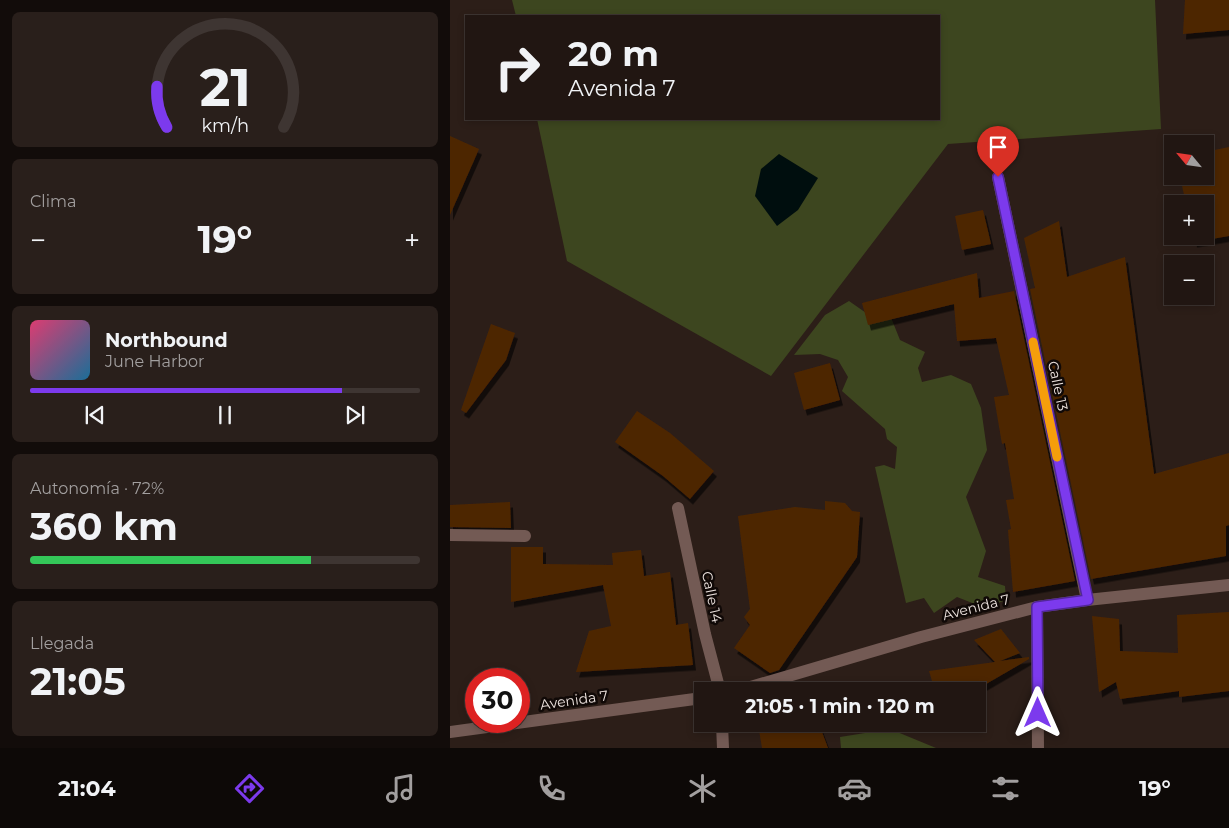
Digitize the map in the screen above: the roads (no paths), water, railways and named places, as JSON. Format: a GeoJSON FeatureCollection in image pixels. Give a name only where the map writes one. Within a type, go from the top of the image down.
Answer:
{"type":"FeatureCollection","features":[{"type":"Feature","properties":{"kind":"street","name":"Calle 13"},"geometry":{"type":"LineString","coordinates":[[998,177],[1088,600]]}},
{"type":"Feature","properties":{"kind":"street","name":"Calle 14"},"geometry":{"type":"LineString","coordinates":[[678,508],[704,634],[717,682]]}},
{"type":"Feature","properties":{"kind":"street"},"geometry":{"type":"LineString","coordinates":[[450,535],[525,536]]}},
{"type":"Feature","properties":{"kind":"street","name":"Avenida 7"},"geometry":{"type":"LineString","coordinates":[[768,682],[921,637],[1037,607],[1229,586]]}},
{"type":"Feature","properties":{"kind":"street"},"geometry":{"type":"LineString","coordinates":[[1037,607],[1038,748]]}},
{"type":"Feature","properties":{"kind":"street","name":"Avenida 7"},"geometry":{"type":"LineString","coordinates":[[450,732],[694,699]]}},
{"type":"Feature","properties":{"kind":"street"},"geometry":{"type":"LineString","coordinates":[[722,732],[723,748]]}}]}
